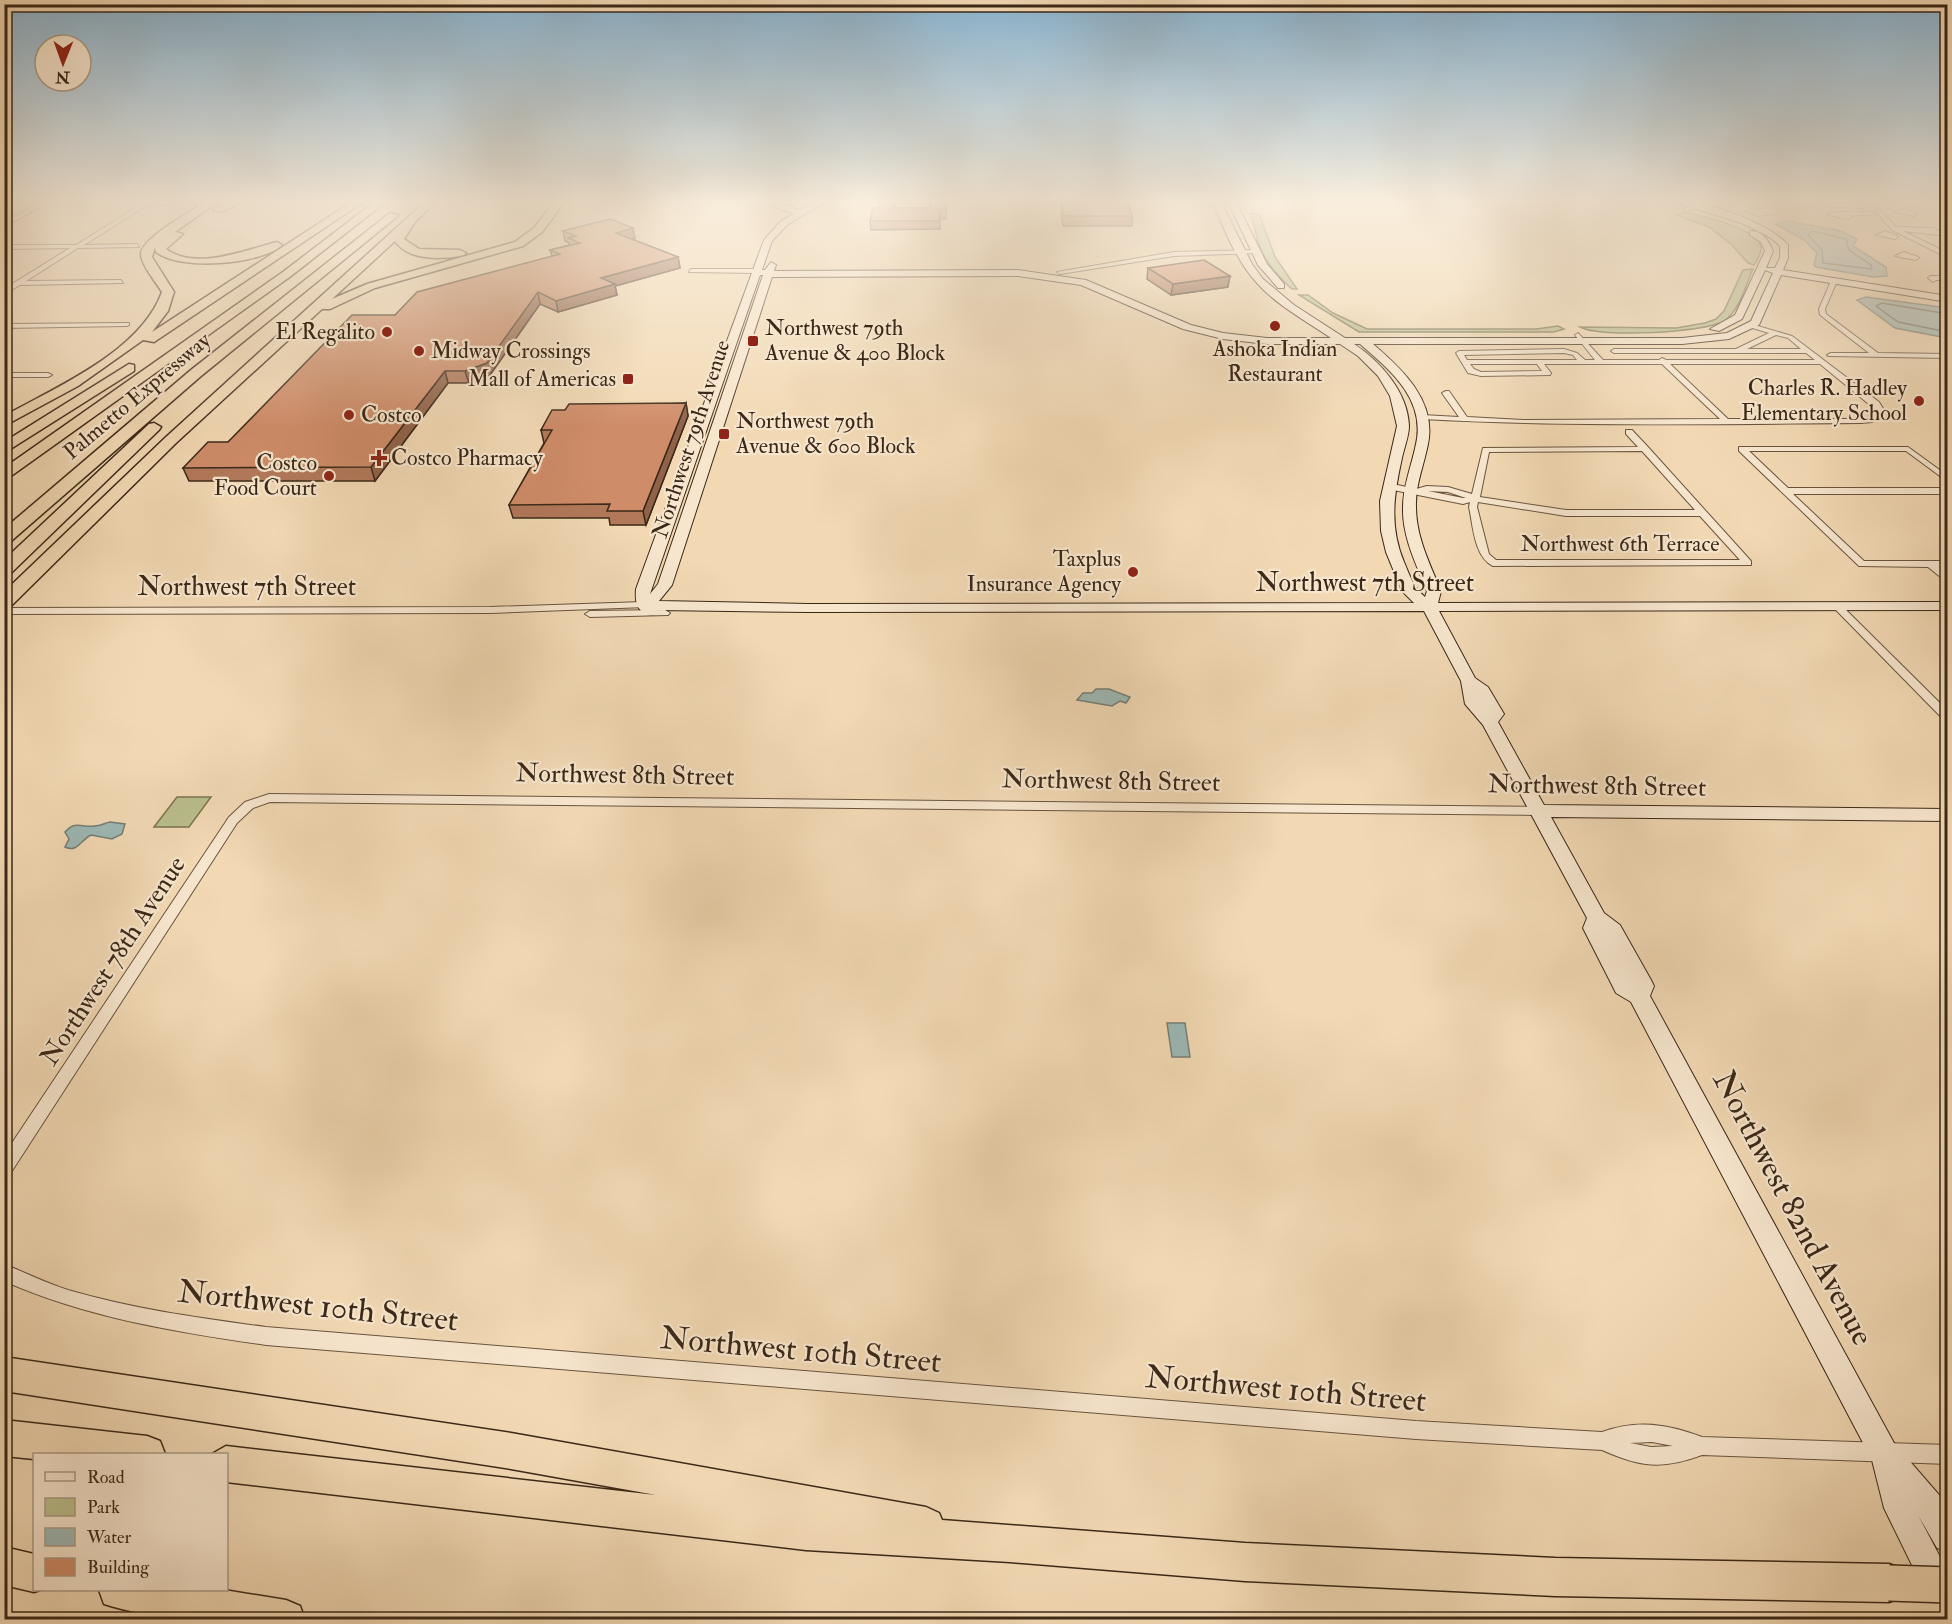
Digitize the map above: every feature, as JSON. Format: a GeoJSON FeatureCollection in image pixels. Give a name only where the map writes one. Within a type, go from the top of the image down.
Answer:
{"type":"FeatureCollection","features":[{"type":"Feature","properties":{"kind":"highway"},"geometry":{"type":"LineString","coordinates":[[100,366],[146,332],[165,307],[168,292],[158,276]]}},
{"type":"Feature","properties":{"kind":"highway"},"geometry":{"type":"LineString","coordinates":[[4,422],[100,366],[120,357],[245,276]]}},
{"type":"Feature","properties":{"kind":"highway"},"geometry":{"type":"LineString","coordinates":[[4,449],[245,292],[284,276]]}},
{"type":"Feature","properties":{"kind":"highway","name":"Palmetto Expressway"},"geometry":{"type":"LineString","coordinates":[[4,476],[285,276]]}},
{"type":"Feature","properties":{"kind":"highway","name":"Palmetto Expressway"},"geometry":{"type":"LineString","coordinates":[[4,537],[156,406],[318,276]]}},
{"type":"Feature","properties":{"kind":"highway"},"geometry":{"type":"LineString","coordinates":[[10,597],[171,440],[352,276]]}},
{"type":"Feature","properties":{"kind":"highway"},"geometry":{"type":"LineString","coordinates":[[300,323],[336,301],[371,286],[406,276]]}},
{"type":"Feature","properties":{"kind":"highway"},"geometry":{"type":"LineString","coordinates":[[4,570],[149,431],[241,349],[247,333]]}},
{"type":"Feature","properties":{"kind":"highway"},"geometry":{"type":"LineString","coordinates":[[4,1374],[511,1451],[812,1504],[1010,1542]]}},
{"type":"Feature","properties":{"kind":"highway"},"geometry":{"type":"LineString","coordinates":[[4,1438],[130,1453]]}},
{"type":"Feature","properties":{"kind":"highway"},"geometry":{"type":"LineString","coordinates":[[228,1464],[806,1531],[1010,1542],[1245,1562],[1495,1574],[1947,1585]]}},
{"type":"Feature","properties":{"kind":"highway"},"geometry":{"type":"LineString","coordinates":[[4,1566],[33,1573]]}},
{"type":"Feature","properties":{"kind":"highway"},"geometry":{"type":"LineString","coordinates":[[124,1591],[286,1620]]}},
{"type":"Feature","properties":{"kind":"street"},"geometry":{"type":"LineString","coordinates":[[4,292],[30,276]]}},
{"type":"Feature","properties":{"kind":"street","name":"Northwest 79th Avenue"},"geometry":{"type":"LineString","coordinates":[[643,605],[643,589],[754,276]]}},
{"type":"Feature","properties":{"kind":"street","name":"Northwest 79th Avenue"},"geometry":{"type":"LineString","coordinates":[[643,605],[653,599],[664,585],[768,276]]}},
{"type":"Feature","properties":{"kind":"street"},"geometry":{"type":"LineString","coordinates":[[1064,276],[1092,285],[1176,323],[1216,334],[1267,341],[1351,338],[1585,342],[1712,330],[1736,320],[1757,276]]}},
{"type":"Feature","properties":{"kind":"street"},"geometry":{"type":"LineString","coordinates":[[1095,276],[1207,325],[1252,333],[1337,335],[1351,338]]}},
{"type":"Feature","properties":{"kind":"street"},"geometry":{"type":"LineString","coordinates":[[1257,276],[1271,291],[1337,335]]}},
{"type":"Feature","properties":{"kind":"street","name":"Northwest 82nd Avenue"},"geometry":{"type":"LineString","coordinates":[[1271,276],[1288,293],[1351,338],[1382,374],[1399,403],[1403,434],[1388,486],[1387,525],[1397,564],[1409,591],[1429,607],[1469,681],[1467,692],[1479,714],[1490,722],[1597,918],[1593,928],[1623,987],[1639,996],[1884,1453],[1930,1506],[1947,1536]]}},
{"type":"Feature","properties":{"kind":"street"},"geometry":{"type":"LineString","coordinates":[[1365,342],[1697,340],[1733,334],[1751,326],[1758,319],[1777,276]]}},
{"type":"Feature","properties":{"kind":"street"},"geometry":{"type":"LineString","coordinates":[[1807,276],[1947,299]]}},
{"type":"Feature","properties":{"kind":"street"},"geometry":{"type":"LineString","coordinates":[[1820,276],[1947,294]]}},
{"type":"Feature","properties":{"kind":"street"},"geometry":{"type":"LineString","coordinates":[[1833,281],[1822,309],[1822,315],[1876,355]]}},
{"type":"Feature","properties":{"kind":"street"},"geometry":{"type":"LineString","coordinates":[[4,283],[121,282]]}},
{"type":"Feature","properties":{"kind":"street"},"geometry":{"type":"LineString","coordinates":[[4,326],[127,324]]}},
{"type":"Feature","properties":{"kind":"street"},"geometry":{"type":"LineString","coordinates":[[1300,335],[1315,331],[1319,325]]}},
{"type":"Feature","properties":{"kind":"street"},"geometry":{"type":"LineString","coordinates":[[1422,417],[1464,420],[1861,421],[1869,420],[1880,410],[1876,404],[1788,336],[1751,326]]}},
{"type":"Feature","properties":{"kind":"street"},"geometry":{"type":"LineString","coordinates":[[1737,351],[1775,333]]}},
{"type":"Feature","properties":{"kind":"street","name":"Northwest 82nd Avenue"},"geometry":{"type":"LineString","coordinates":[[1351,338],[1365,342],[1404,379],[1414,394],[1422,417],[1424,441],[1415,490],[1409,508],[1413,538],[1434,591],[1429,607]]}},
{"type":"Feature","properties":{"kind":"street"},"geometry":{"type":"LineString","coordinates":[[1585,342],[1601,362]]}},
{"type":"Feature","properties":{"kind":"street"},"geometry":{"type":"LineString","coordinates":[[1585,342],[1614,362]]}},
{"type":"Feature","properties":{"kind":"street"},"geometry":{"type":"LineString","coordinates":[[1539,362],[1547,373],[1481,374],[1471,371],[1459,352],[1564,351],[1573,353],[1583,362]]}},
{"type":"Feature","properties":{"kind":"street"},"geometry":{"type":"LineString","coordinates":[[1614,351],[1807,351]]}},
{"type":"Feature","properties":{"kind":"street"},"geometry":{"type":"LineString","coordinates":[[1652,351],[1726,421]]}},
{"type":"Feature","properties":{"kind":"street"},"geometry":{"type":"LineString","coordinates":[[1831,355],[1947,356]]}},
{"type":"Feature","properties":{"kind":"street"},"geometry":{"type":"LineString","coordinates":[[1465,362],[1822,362]]}},
{"type":"Feature","properties":{"kind":"street"},"geometry":{"type":"LineString","coordinates":[[4,375],[48,375]]}},
{"type":"Feature","properties":{"kind":"street"},"geometry":{"type":"LineString","coordinates":[[715,387],[730,388]]}},
{"type":"Feature","properties":{"kind":"street"},"geometry":{"type":"LineString","coordinates":[[1446,393],[1464,420]]}},
{"type":"Feature","properties":{"kind":"street"},"geometry":{"type":"LineString","coordinates":[[1629,432],[1704,513]]}},
{"type":"Feature","properties":{"kind":"street"},"geometry":{"type":"LineString","coordinates":[[1475,499],[1486,450],[1645,449]]}},
{"type":"Feature","properties":{"kind":"street"},"geometry":{"type":"LineString","coordinates":[[1947,480],[1908,449],[1742,449],[1862,564],[1947,564]]}},
{"type":"Feature","properties":{"kind":"street"},"geometry":{"type":"LineString","coordinates":[[1388,486],[1463,501],[1475,499],[1566,513],[1704,513]]}},
{"type":"Feature","properties":{"kind":"street"},"geometry":{"type":"LineString","coordinates":[[1786,491],[1947,491]]}},
{"type":"Feature","properties":{"kind":"street","name":"Northwest 6th Terrace"},"geometry":{"type":"LineString","coordinates":[[1475,499],[1473,507],[1485,555],[1493,563],[1748,563],[1704,513]]}},
{"type":"Feature","properties":{"kind":"street"},"geometry":{"type":"LineString","coordinates":[[1930,564],[1947,580]]}},
{"type":"Feature","properties":{"kind":"street"},"geometry":{"type":"LineString","coordinates":[[664,585],[674,597],[693,609]]}},
{"type":"Feature","properties":{"kind":"street"},"geometry":{"type":"LineString","coordinates":[[643,605],[651,611],[665,613]]}},
{"type":"Feature","properties":{"kind":"street","name":"Northwest 7th Street"},"geometry":{"type":"LineString","coordinates":[[4,611],[490,610],[643,605],[735,613],[782,608]]}},
{"type":"Feature","properties":{"kind":"street","name":"Northwest 7th Street"},"geometry":{"type":"LineString","coordinates":[[490,610],[547,614],[665,613],[719,605],[782,608],[1947,606]]}},
{"type":"Feature","properties":{"kind":"street"},"geometry":{"type":"LineString","coordinates":[[1837,606],[1947,718]]}},
{"type":"Feature","properties":{"kind":"street","name":"Northwest 8th Street"},"geometry":{"type":"LineString","coordinates":[[274,797],[1947,815]]}},
{"type":"Feature","properties":{"kind":"street","name":"Northwest 78th Avenue"},"geometry":{"type":"LineString","coordinates":[[4,1169],[232,820],[249,805],[274,797]]}},
{"type":"Feature","properties":{"kind":"street","name":"Northwest 10th Street"},"geometry":{"type":"LineString","coordinates":[[4,1272],[117,1310],[190,1325],[266,1336],[1359,1425],[1602,1442],[1629,1453],[1658,1458],[1684,1454],[1702,1446],[1947,1455]]}},
{"type":"Feature","properties":{"kind":"street","name":"Northwest 82nd Avenue"},"geometry":{"type":"LineString","coordinates":[[1884,1453],[1899,1508],[1947,1603]]}},
{"type":"Feature","properties":{"kind":"green space"},"geometry":{"type":"Polygon","coordinates":[[[1279,276],[1288,276],[1297,289],[1292,289],[1279,276]]]}},
{"type":"Feature","properties":{"kind":"green space"},"geometry":{"type":"Polygon","coordinates":[[[1740,276],[1750,276],[1734,311],[1724,321],[1713,325],[1652,333],[1608,332],[1580,327],[1676,328],[1705,323],[1716,319],[1724,311],[1740,276]]]}},
{"type":"Feature","properties":{"kind":"green space"},"geometry":{"type":"Polygon","coordinates":[[[1299,295],[1308,295],[1333,313],[1367,329],[1536,329],[1558,326],[1564,329],[1554,332],[1359,332],[1299,295]]]}},
{"type":"Feature","properties":{"kind":"green space"},"geometry":{"type":"Polygon","coordinates":[[[177,797],[211,797],[189,827],[154,827],[177,797]]]}},
{"type":"Feature","properties":{"kind":"water"},"geometry":{"type":"Polygon","coordinates":[[[1866,297],[1947,308],[1947,338],[1895,328],[1857,300],[1866,297]]]}},
{"type":"Feature","properties":{"kind":"water"},"geometry":{"type":"Polygon","coordinates":[[[1096,689],[1109,689],[1130,697],[1126,703],[1120,701],[1112,706],[1077,700],[1083,693],[1092,693],[1096,689]]]}},
{"type":"Feature","properties":{"kind":"water"},"geometry":{"type":"Polygon","coordinates":[[[110,822],[125,824],[122,834],[112,839],[91,835],[76,847],[65,847],[69,839],[65,832],[72,826],[96,826],[110,822]]]}},
{"type":"Feature","properties":{"kind":"water"},"geometry":{"type":"Polygon","coordinates":[[[1167,1023],[1185,1023],[1190,1057],[1172,1057],[1167,1023]]]}},
{"type":"Feature","properties":{"kind":"building","name":"Midway Crossings"},"geometry":{"type":"Polygon","coordinates":[[[478,276],[609,276],[601,278],[615,284],[556,301],[538,292],[487,363],[465,371],[445,371],[371,467],[183,468],[208,442],[228,442],[352,315],[395,315],[417,292],[478,276]]]}},
{"type":"Feature","properties":{"kind":"building"},"geometry":{"type":"Polygon","coordinates":[[[1160,276],[1230,276],[1173,284],[1160,276]]]}},
{"type":"Feature","properties":{"kind":"building"},"geometry":{"type":"Polygon","coordinates":[[[686,403],[643,511],[607,511],[610,504],[509,505],[552,430],[541,430],[552,410],[565,410],[569,404],[686,403]]]}},
{"type":"Feature","properties":{"kind":"place","name":"Ashoka Indian Restaurant"},"geometry":{"type":"Point","coordinates":[1275,326]}},
{"type":"Feature","properties":{"kind":"place","name":"El Regalito"},"geometry":{"type":"Point","coordinates":[387,332]}},
{"type":"Feature","properties":{"kind":"place","name":"Northwest 79th Avenue & 400 Block"},"geometry":{"type":"Point","coordinates":[753,341]}},
{"type":"Feature","properties":{"kind":"place","name":"Midway Crossings"},"geometry":{"type":"Point","coordinates":[419,351]}},
{"type":"Feature","properties":{"kind":"place","name":"Mall of Americas"},"geometry":{"type":"Point","coordinates":[628,379]}},
{"type":"Feature","properties":{"kind":"place","name":"Charles R. Hadley Elementary School"},"geometry":{"type":"Point","coordinates":[1919,401]}},
{"type":"Feature","properties":{"kind":"place","name":"Costco"},"geometry":{"type":"Point","coordinates":[349,415]}},
{"type":"Feature","properties":{"kind":"place","name":"Northwest 79th Avenue & 600 Block"},"geometry":{"type":"Point","coordinates":[724,434]}},
{"type":"Feature","properties":{"kind":"place","name":"Costco Pharmacy"},"geometry":{"type":"Point","coordinates":[379,458]}},
{"type":"Feature","properties":{"kind":"place","name":"Costco Food Court"},"geometry":{"type":"Point","coordinates":[329,476]}},
{"type":"Feature","properties":{"kind":"place","name":"Taxplus Insurance Agency"},"geometry":{"type":"Point","coordinates":[1133,572]}}]}
